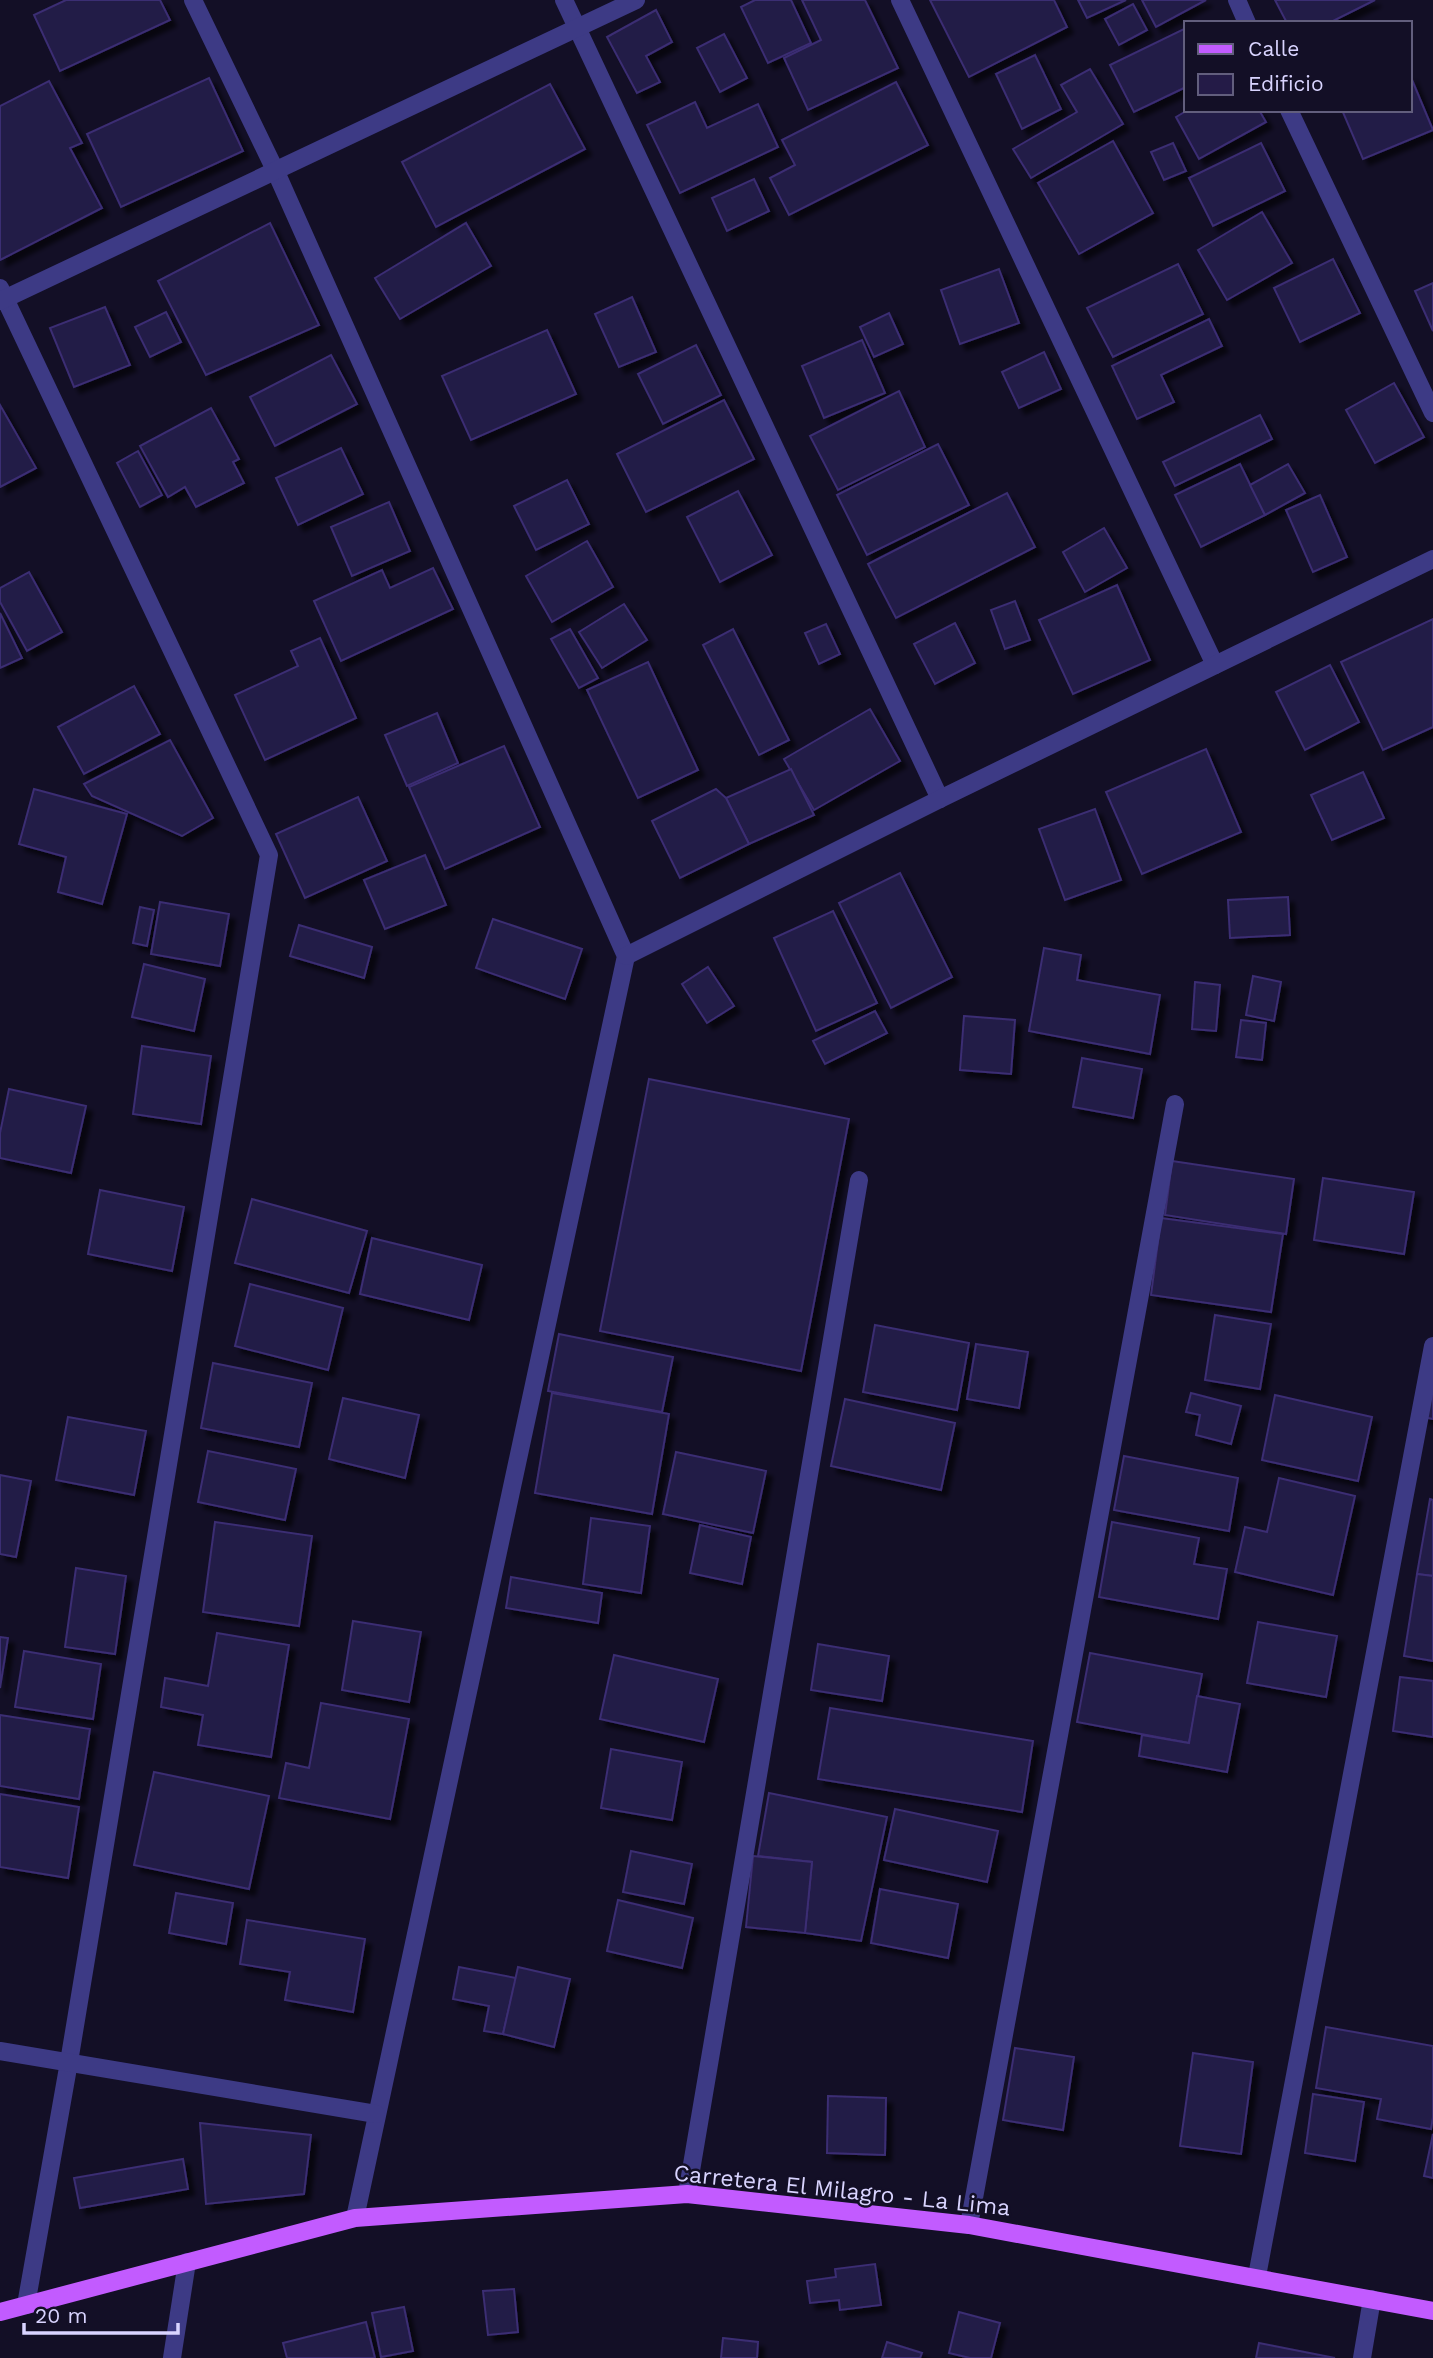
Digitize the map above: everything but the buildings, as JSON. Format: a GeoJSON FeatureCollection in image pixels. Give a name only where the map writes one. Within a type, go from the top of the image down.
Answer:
{"type":"FeatureCollection","features":[{"type":"Feature","properties":{"kind":"main road","name":"Carretera El Milagro - La Lima"},"geometry":{"type":"LineString","coordinates":[[0,2312],[355,2218],[687,2194],[969,2225],[1257,2276],[1433,2311]]}},
{"type":"Feature","properties":{"kind":"street"},"geometry":{"type":"LineString","coordinates":[[193,0],[276,172],[626,956],[355,2218]]}},
{"type":"Feature","properties":{"kind":"street"},"geometry":{"type":"LineString","coordinates":[[564,0],[940,799]]}},
{"type":"Feature","properties":{"kind":"street"},"geometry":{"type":"LineString","coordinates":[[26,2305],[69,2062],[269,855],[2,296],[276,172],[636,0]]}},
{"type":"Feature","properties":{"kind":"street"},"geometry":{"type":"LineString","coordinates":[[900,0],[1215,664]]}},
{"type":"Feature","properties":{"kind":"street"},"geometry":{"type":"LineString","coordinates":[[1237,0],[1246,21]]}},
{"type":"Feature","properties":{"kind":"street"},"geometry":{"type":"LineString","coordinates":[[1290,112],[1433,413]]}},
{"type":"Feature","properties":{"kind":"street"},"geometry":{"type":"LineString","coordinates":[[626,956],[940,799],[1433,559]]}},
{"type":"Feature","properties":{"kind":"street"},"geometry":{"type":"LineString","coordinates":[[969,2225],[1175,1104]]}},
{"type":"Feature","properties":{"kind":"street"},"geometry":{"type":"LineString","coordinates":[[687,2194],[859,1180]]}},
{"type":"Feature","properties":{"kind":"street"},"geometry":{"type":"LineString","coordinates":[[1257,2276],[1433,1346]]}},
{"type":"Feature","properties":{"kind":"street"},"geometry":{"type":"LineString","coordinates":[[0,2051],[376,2114]]}},
{"type":"Feature","properties":{"kind":"street"},"geometry":{"type":"LineString","coordinates":[[172,2358],[187,2262]]}},
{"type":"Feature","properties":{"kind":"street"},"geometry":{"type":"LineString","coordinates":[[1362,2358],[1372,2299]]}}]}
